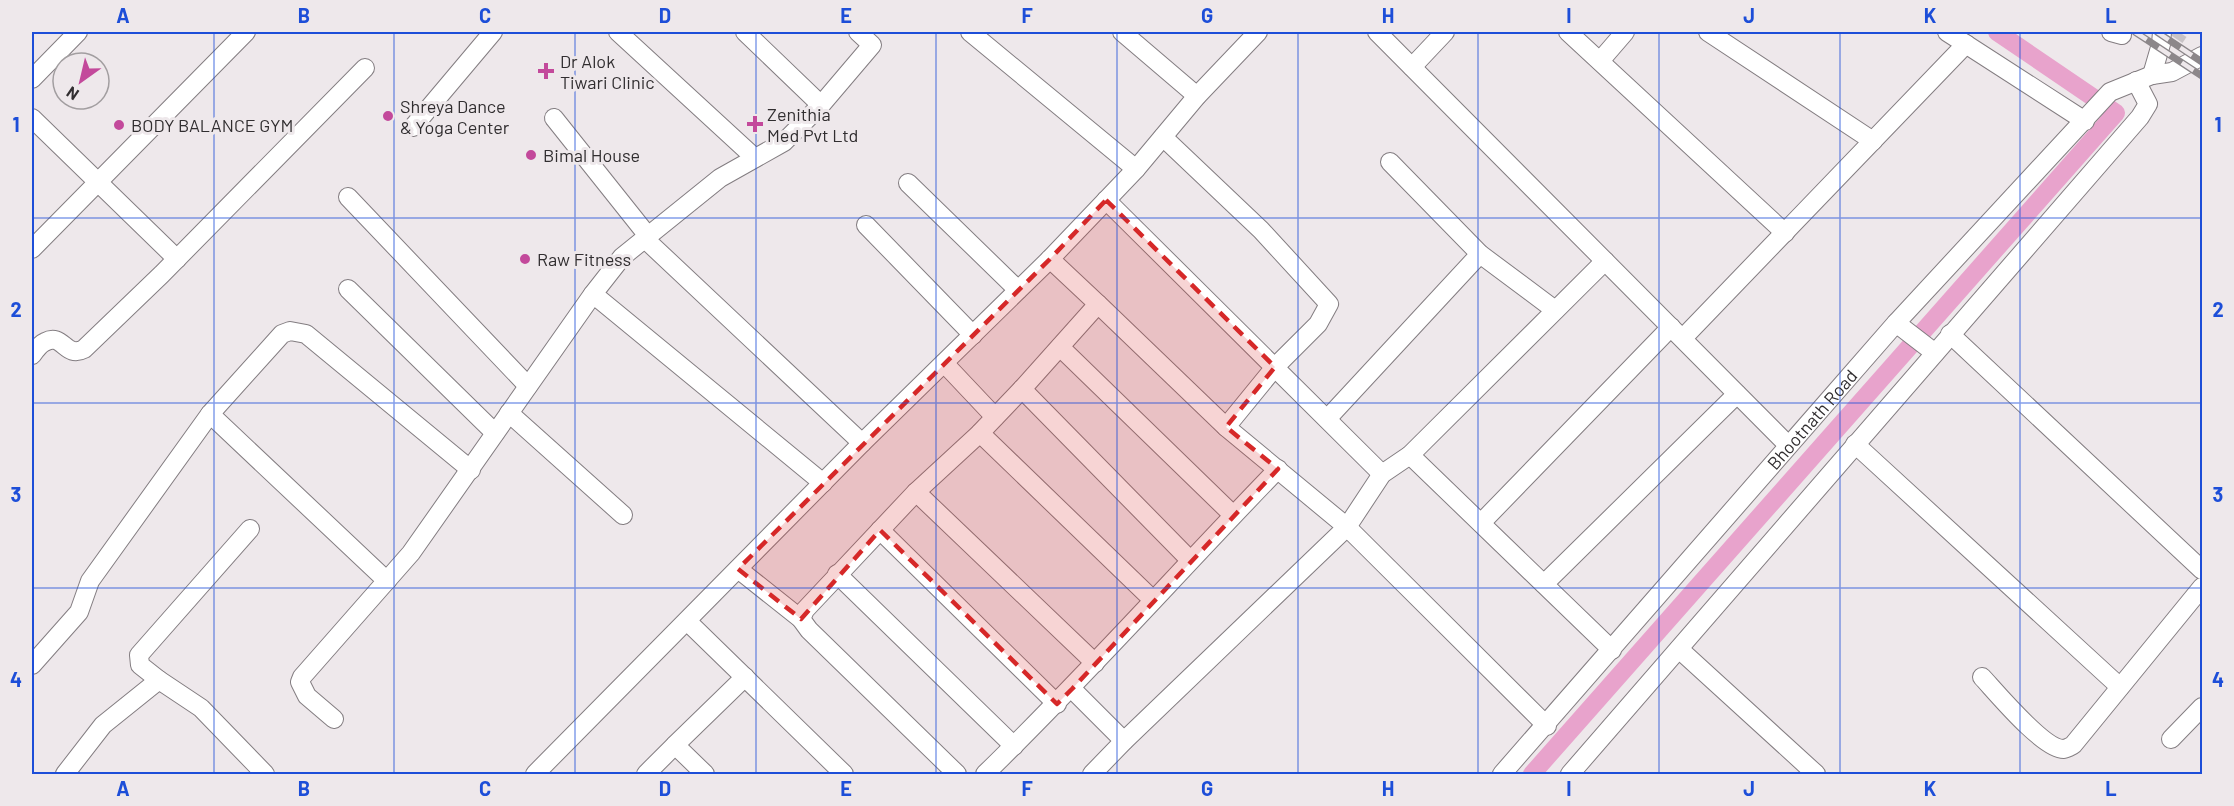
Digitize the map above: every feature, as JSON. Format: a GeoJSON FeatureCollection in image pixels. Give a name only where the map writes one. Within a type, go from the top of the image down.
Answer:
{"type":"FeatureCollection","features":[{"type":"Feature","properties":{"kind":"street"},"geometry":{"type":"LineString","coordinates":[[32,77],[78,32]]}},
{"type":"Feature","properties":{"kind":"street"},"geometry":{"type":"LineString","coordinates":[[32,249],[246,32]]}},
{"type":"Feature","properties":{"kind":"street"},"geometry":{"type":"LineString","coordinates":[[413,127],[493,32]]}},
{"type":"Feature","properties":{"kind":"street"},"geometry":{"type":"LineString","coordinates":[[618,32],[755,158]]}},
{"type":"Feature","properties":{"kind":"street"},"geometry":{"type":"LineString","coordinates":[[745,32],[821,105]]}},
{"type":"Feature","properties":{"kind":"street"},"geometry":{"type":"LineString","coordinates":[[334,719],[307,696],[300,682],[302,677],[411,553],[593,294],[622,257],[720,178],[784,142],[821,105],[872,45],[858,32]]}},
{"type":"Feature","properties":{"kind":"street"},"geometry":{"type":"LineString","coordinates":[[970,32],[1136,169]]}},
{"type":"Feature","properties":{"kind":"street"},"geometry":{"type":"LineString","coordinates":[[1122,32],[1197,96]]}},
{"type":"Feature","properties":{"kind":"street"},"geometry":{"type":"LineString","coordinates":[[535,774],[862,443],[1050,259],[1136,169],[1197,96],[1258,32]]}},
{"type":"Feature","properties":{"kind":"street"},"geometry":{"type":"LineString","coordinates":[[1377,32],[1788,445]]}},
{"type":"Feature","properties":{"kind":"street"},"geometry":{"type":"LineString","coordinates":[[1412,67],[1445,32]]}},
{"type":"Feature","properties":{"kind":"street"},"geometry":{"type":"LineString","coordinates":[[1568,32],[1785,233]]}},
{"type":"Feature","properties":{"kind":"street"},"geometry":{"type":"LineString","coordinates":[[1600,61],[1625,32]]}},
{"type":"Feature","properties":{"kind":"street"},"geometry":{"type":"LineString","coordinates":[[1708,32],[1873,141]]}},
{"type":"Feature","properties":{"kind":"street"},"geometry":{"type":"LineString","coordinates":[[1947,32],[2087,119]]}},
{"type":"Feature","properties":{"kind":"street"},"geometry":{"type":"LineString","coordinates":[[1569,774],[1855,444],[1932,351],[1950,334],[2140,117],[2148,104],[2144,78],[2161,44],[2169,34]]}},
{"type":"Feature","properties":{"kind":"street"},"geometry":{"type":"LineString","coordinates":[[1481,523],[1677,333],[1785,233],[1966,44]]}},
{"type":"Feature","properties":{"kind":"street","name":"Bhootnath Road"},"geometry":{"type":"LineString","coordinates":[[1502,774],[1547,726],[1788,445],[1900,326],[2110,92],[2144,78],[2172,72],[2202,57]]}},
{"type":"Feature","properties":{"kind":"street"},"geometry":{"type":"LineString","coordinates":[[32,356],[45,342],[53,340],[60,341],[72,352],[77,353],[84,349],[177,259],[365,68]]}},
{"type":"Feature","properties":{"kind":"street"},"geometry":{"type":"LineString","coordinates":[[32,118],[177,259]]}},
{"type":"Feature","properties":{"kind":"street"},"geometry":{"type":"LineString","coordinates":[[554,118],[646,237],[862,443]]}},
{"type":"Feature","properties":{"kind":"street"},"geometry":{"type":"LineString","coordinates":[[1163,136],[1261,230],[1329,304],[1318,324],[1275,367],[1226,427]]}},
{"type":"Feature","properties":{"kind":"street"},"geometry":{"type":"LineString","coordinates":[[1390,162],[1480,254],[1555,310]]}},
{"type":"Feature","properties":{"kind":"street"},"geometry":{"type":"LineString","coordinates":[[908,183],[1018,290]]}},
{"type":"Feature","properties":{"kind":"street"},"geometry":{"type":"LineString","coordinates":[[348,197],[528,386]]}},
{"type":"Feature","properties":{"kind":"street"},"geometry":{"type":"LineString","coordinates":[[1106,200],[1382,474]]}},
{"type":"Feature","properties":{"kind":"street"},"geometry":{"type":"LineString","coordinates":[[866,225],[973,335]]}},
{"type":"Feature","properties":{"kind":"street"},"geometry":{"type":"LineString","coordinates":[[1327,419],[1480,254]]}},
{"type":"Feature","properties":{"kind":"street"},"geometry":{"type":"LineString","coordinates":[[1050,259],[1226,427],[1347,527],[1547,726]]}},
{"type":"Feature","properties":{"kind":"street"},"geometry":{"type":"LineString","coordinates":[[1092,774],[1347,527],[1382,474],[1410,454],[1605,261]]}},
{"type":"Feature","properties":{"kind":"street"},"geometry":{"type":"LineString","coordinates":[[348,289],[495,433]]}},
{"type":"Feature","properties":{"kind":"street"},"geometry":{"type":"LineString","coordinates":[[593,294],[823,483]]}},
{"type":"Feature","properties":{"kind":"street"},"geometry":{"type":"LineString","coordinates":[[801,619],[805,610],[837,574],[916,492],[980,433],[1098,304]]}},
{"type":"Feature","properties":{"kind":"street"},"geometry":{"type":"LineString","coordinates":[[1900,326],[1932,351]]}},
{"type":"Feature","properties":{"kind":"street"},"geometry":{"type":"LineString","coordinates":[[32,665],[79,612],[90,581],[210,414],[282,334],[298,331],[306,334],[471,470]]}},
{"type":"Feature","properties":{"kind":"street"},"geometry":{"type":"LineString","coordinates":[[1950,334],[2202,570]]}},
{"type":"Feature","properties":{"kind":"street"},"geometry":{"type":"LineString","coordinates":[[1060,346],[1233,516]]}},
{"type":"Feature","properties":{"kind":"street"},"geometry":{"type":"LineString","coordinates":[[944,363],[995,417]]}},
{"type":"Feature","properties":{"kind":"street"},"geometry":{"type":"LineString","coordinates":[[1022,389],[1190,560]]}},
{"type":"Feature","properties":{"kind":"street"},"geometry":{"type":"LineString","coordinates":[[1544,584],[1737,394]]}},
{"type":"Feature","properties":{"kind":"street"},"geometry":{"type":"LineString","coordinates":[[509,413],[623,515]]}},
{"type":"Feature","properties":{"kind":"street"},"geometry":{"type":"LineString","coordinates":[[210,414],[387,581]]}},
{"type":"Feature","properties":{"kind":"street"},"geometry":{"type":"LineString","coordinates":[[980,433],[1153,600]]}},
{"type":"Feature","properties":{"kind":"street"},"geometry":{"type":"LineString","coordinates":[[1855,444],[2120,687]]}},
{"type":"Feature","properties":{"kind":"street"},"geometry":{"type":"LineString","coordinates":[[1410,454],[1612,650]]}},
{"type":"Feature","properties":{"kind":"street"},"geometry":{"type":"LineString","coordinates":[[985,774],[1072,689],[1190,560],[1278,470]]}},
{"type":"Feature","properties":{"kind":"street"},"geometry":{"type":"LineString","coordinates":[[916,492],[1095,663]]}},
{"type":"Feature","properties":{"kind":"street"},"geometry":{"type":"LineString","coordinates":[[250,529],[139,655],[140,665],[201,708],[265,774]]}},
{"type":"Feature","properties":{"kind":"street"},"geometry":{"type":"LineString","coordinates":[[880,531],[1057,704]]}},
{"type":"Feature","properties":{"kind":"street"},"geometry":{"type":"LineString","coordinates":[[738,569],[801,619],[809,630],[957,774]]}},
{"type":"Feature","properties":{"kind":"street"},"geometry":{"type":"LineString","coordinates":[[837,574],[1014,746]]}},
{"type":"Feature","properties":{"kind":"street"},"geometry":{"type":"LineString","coordinates":[[1982,677],[2024,723],[2052,746],[2064,749],[2073,746],[2202,587]]}},
{"type":"Feature","properties":{"kind":"street"},"geometry":{"type":"LineString","coordinates":[[687,621],[844,774]]}},
{"type":"Feature","properties":{"kind":"street"},"geometry":{"type":"LineString","coordinates":[[1679,649],[1816,774]]}},
{"type":"Feature","properties":{"kind":"street"},"geometry":{"type":"LineString","coordinates":[[646,774],[745,677]]}},
{"type":"Feature","properties":{"kind":"street"},"geometry":{"type":"LineString","coordinates":[[65,774],[103,724],[159,680]]}},
{"type":"Feature","properties":{"kind":"street"},"geometry":{"type":"LineString","coordinates":[[1072,689],[1124,741]]}},
{"type":"Feature","properties":{"kind":"street"},"geometry":{"type":"LineString","coordinates":[[2171,739],[2202,707]]}},
{"type":"Feature","properties":{"kind":"street"},"geometry":{"type":"LineString","coordinates":[[675,746],[705,774]]}},
{"type":"Feature","properties":{"kind":"highlighted area"},"geometry":{"type":"Polygon","coordinates":[[[1106,200],[1275,367],[1226,427],[1278,469],[1072,689],[1057,704],[880,530],[801,619],[738,569],[1050,259],[1106,200]]]}},
{"type":"Feature","properties":{"kind":"waterway"},"geometry":{"type":"LineString","coordinates":[[1532,774],[2116,113],[1997,32]]}},
{"type":"Feature","properties":{"kind":"tunnel"},"geometry":{"type":"LineString","coordinates":[[2175,38],[2179,32]]}},
{"type":"Feature","properties":{"kind":"railway"},"geometry":{"type":"LineString","coordinates":[[2135,32],[2202,76]]}},
{"type":"Feature","properties":{"kind":"railway"},"geometry":{"type":"LineString","coordinates":[[2157,32],[2202,62]]}},
{"type":"Feature","properties":{"kind":"place","name":"Dr Alok Tiwari Clinic"},"geometry":{"type":"Point","coordinates":[546,71]}},
{"type":"Feature","properties":{"kind":"place","name":"Shreya Dance & Yoga Center"},"geometry":{"type":"Point","coordinates":[388,116]}},
{"type":"Feature","properties":{"kind":"place","name":"Zenithia Med Pvt Ltd"},"geometry":{"type":"Point","coordinates":[755,124]}},
{"type":"Feature","properties":{"kind":"place","name":"BODY BALANCE GYM"},"geometry":{"type":"Point","coordinates":[119,125]}},
{"type":"Feature","properties":{"kind":"place","name":"Bimal House"},"geometry":{"type":"Point","coordinates":[531,155]}},
{"type":"Feature","properties":{"kind":"place","name":"Raw Fitness"},"geometry":{"type":"Point","coordinates":[525,259]}}]}
